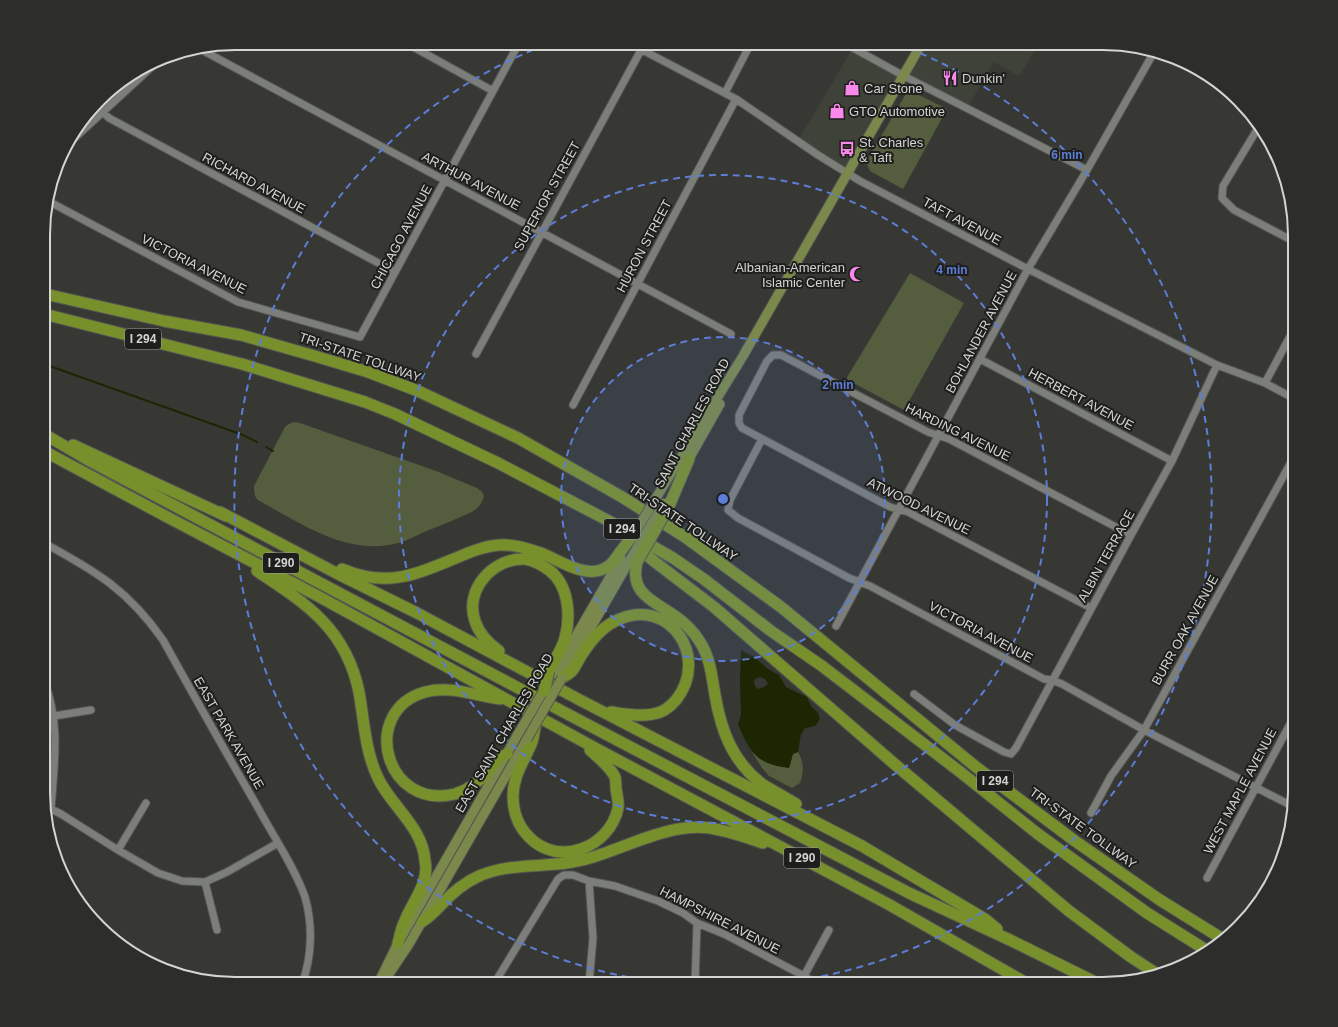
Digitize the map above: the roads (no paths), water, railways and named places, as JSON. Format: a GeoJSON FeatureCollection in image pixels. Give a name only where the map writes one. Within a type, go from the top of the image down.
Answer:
{"type":"FeatureCollection","features":[{"type":"Feature","properties":{"kind":"highway","name":"TRI-STATE TOLLWAY"},"geometry":{"type":"LineString","coordinates":[[50,295],[164,321],[241,335],[318,356],[368,372],[418,391],[518,438],[622,497],[685,537],[781,608],[976,766],[1075,841],[1160,900],[1218,936]]}},
{"type":"Feature","properties":{"kind":"highway","name":"I 294"},"geometry":{"type":"LineString","coordinates":[[50,316],[242,364],[365,402],[395,414],[498,463],[607,520],[673,558],[705,580],[771,631],[822,666],[959,771],[1038,834],[1147,913],[1203,948]]}},
{"type":"Feature","properties":{"kind":"highway"},"geometry":{"type":"LineString","coordinates":[[50,436],[94,454],[340,568],[363,576],[391,579],[406,577],[422,572],[484,547],[501,545],[530,550],[577,568],[592,572],[608,567],[628,556],[689,459]]}},
{"type":"Feature","properties":{"kind":"highway","name":"I 290"},"geometry":{"type":"LineString","coordinates":[[50,438],[90,461],[582,722],[909,893],[1085,977]]}},
{"type":"Feature","properties":{"kind":"highway","name":"I 290"},"geometry":{"type":"LineString","coordinates":[[50,454],[316,595],[573,736],[816,865],[1016,977]]}},
{"type":"Feature","properties":{"kind":"highway"},"geometry":{"type":"LineString","coordinates":[[220,512],[862,846],[985,919],[1010,940]]}},
{"type":"Feature","properties":{"kind":"highway"},"geometry":{"type":"LineString","coordinates":[[607,520],[655,562],[714,607],[886,756],[1069,911],[1152,971]]}},
{"type":"Feature","properties":{"kind":"highway"},"geometry":{"type":"LineString","coordinates":[[196,532],[276,584],[311,609],[332,632],[346,652],[356,678],[368,748],[374,769],[384,788],[415,832],[422,845],[425,859],[426,877],[404,922],[398,943]]}},
{"type":"Feature","properties":{"kind":"highway"},"geometry":{"type":"LineString","coordinates":[[634,534],[628,556],[635,575],[636,583],[641,592],[649,600],[685,624],[701,644],[708,658],[723,731],[731,748],[743,765],[762,784],[851,834],[862,846]]}},
{"type":"Feature","properties":{"kind":"highway"},"geometry":{"type":"LineString","coordinates":[[522,668],[504,656],[481,635],[474,620],[472,606],[476,591],[482,580],[492,570],[506,562],[524,559],[540,564],[553,573],[560,582],[566,596],[568,616],[565,638],[555,674],[544,690]]}},
{"type":"Feature","properties":{"kind":"highway"},"geometry":{"type":"LineString","coordinates":[[555,674],[572,671],[595,636],[612,622],[621,618],[647,615],[656,618],[671,627],[681,637],[689,659],[689,673],[686,685],[672,704],[663,711],[654,714],[630,715],[603,711]]}},
{"type":"Feature","properties":{"kind":"highway"},"geometry":{"type":"LineString","coordinates":[[507,700],[449,690],[425,692],[411,699],[398,711],[390,724],[387,742],[389,760],[402,780],[418,791],[433,795],[451,795],[469,788],[480,780],[498,758],[507,754]]}},
{"type":"Feature","properties":{"kind":"highway"},"geometry":{"type":"LineString","coordinates":[[536,723],[514,781],[513,804],[516,818],[527,836],[536,844],[552,851],[571,852],[595,843],[612,826],[619,806],[615,777],[602,760],[573,736]]}},
{"type":"Feature","properties":{"kind":"highway"},"geometry":{"type":"LineString","coordinates":[[422,921],[431,916],[443,902],[460,887],[488,872],[582,860],[600,855],[644,838],[678,829],[710,828],[749,838],[816,865]]}},
{"type":"Feature","properties":{"kind":"main road","name":"SAINT CHARLES ROAD"},"geometry":{"type":"LineString","coordinates":[[663,502],[743,356],[918,50]]}},
{"type":"Feature","properties":{"kind":"main road","name":"SAINT CHARLES ROAD"},"geometry":{"type":"LineString","coordinates":[[689,459],[713,417],[743,356]]}},
{"type":"Feature","properties":{"kind":"main road"},"geometry":{"type":"LineString","coordinates":[[634,534],[663,502]]}},
{"type":"Feature","properties":{"kind":"main road","name":"EAST SAINT CHARLES ROAD"},"geometry":{"type":"LineString","coordinates":[[536,723],[555,674],[628,556]]}},
{"type":"Feature","properties":{"kind":"main road","name":"EAST SAINT CHARLES ROAD"},"geometry":{"type":"LineString","coordinates":[[381,977],[398,943],[544,690]]}},
{"type":"Feature","properties":{"kind":"main road","name":"EAST SAINT CHARLES ROAD"},"geometry":{"type":"LineString","coordinates":[[387,977],[405,951],[529,740]]}},
{"type":"Feature","properties":{"kind":"street"},"geometry":{"type":"LineString","coordinates":[[419,50],[493,90]]}},
{"type":"Feature","properties":{"kind":"street","name":"CHICAGO AVENUE"},"geometry":{"type":"LineString","coordinates":[[360,337],[515,50]]}},
{"type":"Feature","properties":{"kind":"street","name":"TAFT AVENUE"},"geometry":{"type":"LineString","coordinates":[[641,50],[736,99],[818,155],[847,172],[1028,269],[1217,365],[1265,383],[1288,395]]}},
{"type":"Feature","properties":{"kind":"street","name":"SUPERIOR STREET"},"geometry":{"type":"LineString","coordinates":[[476,354],[641,50]]}},
{"type":"Feature","properties":{"kind":"street"},"geometry":{"type":"LineString","coordinates":[[725,93],[747,50]]}},
{"type":"Feature","properties":{"kind":"street"},"geometry":{"type":"LineString","coordinates":[[856,50],[902,76],[1087,170]]}},
{"type":"Feature","properties":{"kind":"street","name":"ARTHUR AVENUE"},"geometry":{"type":"LineString","coordinates":[[207,53],[731,334]]}},
{"type":"Feature","properties":{"kind":"street","name":"BOHLANDER AVENUE"},"geometry":{"type":"LineString","coordinates":[[836,626],[1028,269],[1087,170],[1152,56]]}},
{"type":"Feature","properties":{"kind":"street"},"geometry":{"type":"LineString","coordinates":[[81,132],[143,75]]}},
{"type":"Feature","properties":{"kind":"street","name":"HURON STREET"},"geometry":{"type":"LineString","coordinates":[[573,405],[736,99]]}},
{"type":"Feature","properties":{"kind":"street","name":"RICHARD AVENUE"},"geometry":{"type":"LineString","coordinates":[[103,112],[109,118],[395,272]]}},
{"type":"Feature","properties":{"kind":"street"},"geometry":{"type":"LineString","coordinates":[[1256,131],[1223,186],[1222,198],[1234,210],[1288,238]]}},
{"type":"Feature","properties":{"kind":"street","name":"VICTORIA AVENUE"},"geometry":{"type":"LineString","coordinates":[[53,204],[238,302],[360,337]]}},
{"type":"Feature","properties":{"kind":"street"},"geometry":{"type":"LineString","coordinates":[[1265,383],[1288,340]]}},
{"type":"Feature","properties":{"kind":"street","name":"HARDING AVENUE"},"geometry":{"type":"LineString","coordinates":[[739,423],[739,415],[767,361],[773,355],[781,355],[928,432],[949,439],[1131,535]]}},
{"type":"Feature","properties":{"kind":"street","name":"HERBERT AVENUE"},"geometry":{"type":"LineString","coordinates":[[980,359],[1172,461]]}},
{"type":"Feature","properties":{"kind":"street","name":"ALBIN TERRACE"},"geometry":{"type":"LineString","coordinates":[[914,694],[955,725],[1004,752],[1011,754],[1016,748],[1172,461],[1217,365]]}},
{"type":"Feature","properties":{"kind":"street","name":"ATWOOD AVENUE"},"geometry":{"type":"LineString","coordinates":[[739,423],[742,428],[890,507],[908,512],[1092,608]]}},
{"type":"Feature","properties":{"kind":"street","name":"VICTORIA AVENUE"},"geometry":{"type":"LineString","coordinates":[[762,439],[730,500],[728,510],[745,521],[849,578],[870,586],[1044,679],[1062,684],[1144,730],[1288,804]]}},
{"type":"Feature","properties":{"kind":"street","name":"BURR OAK AVENUE"},"geometry":{"type":"LineString","coordinates":[[1091,813],[1111,776],[1144,730],[1288,468]]}},
{"type":"Feature","properties":{"kind":"street","name":"EAST PARK AVENUE"},"geometry":{"type":"LineString","coordinates":[[50,546],[91,569],[115,586],[132,601],[163,640],[278,843],[300,886],[305,898],[308,914],[310,945],[304,977]]}},
{"type":"Feature","properties":{"kind":"street"},"geometry":{"type":"LineString","coordinates":[[50,702],[54,716],[56,742],[50,792]]}},
{"type":"Feature","properties":{"kind":"street"},"geometry":{"type":"LineString","coordinates":[[54,716],[91,710]]}},
{"type":"Feature","properties":{"kind":"street","name":"WEST MAPLE AVENUE"},"geometry":{"type":"LineString","coordinates":[[1207,878],[1288,728]]}},
{"type":"Feature","properties":{"kind":"street"},"geometry":{"type":"LineString","coordinates":[[118,850],[146,803]]}},
{"type":"Feature","properties":{"kind":"street"},"geometry":{"type":"LineString","coordinates":[[51,810],[61,814],[118,850],[166,876],[182,880],[205,882],[227,872],[278,843]]}},
{"type":"Feature","properties":{"kind":"street","name":"HAMPSHIRE AVENUE"},"geometry":{"type":"LineString","coordinates":[[498,977],[558,879],[564,875],[573,874],[589,882],[615,886],[632,891],[679,911],[697,923],[724,934],[799,977]]}},
{"type":"Feature","properties":{"kind":"street"},"geometry":{"type":"LineString","coordinates":[[205,882],[217,930]]}},
{"type":"Feature","properties":{"kind":"street"},"geometry":{"type":"LineString","coordinates":[[589,882],[593,938],[590,977]]}},
{"type":"Feature","properties":{"kind":"street"},"geometry":{"type":"LineString","coordinates":[[695,977],[697,923]]}},
{"type":"Feature","properties":{"kind":"street"},"geometry":{"type":"LineString","coordinates":[[806,977],[829,930]]}},
{"type":"Feature","properties":{"kind":"waterway"},"geometry":{"type":"LineString","coordinates":[[50,366],[243,435],[257,442]]}},
{"type":"Feature","properties":{"kind":"waterway"},"geometry":{"type":"LineString","coordinates":[[266,447],[273,451]]}},
{"type":"Feature","properties":{"kind":"place","name":"Dunkin'"},"geometry":{"type":"Point","coordinates":[950,78]}},
{"type":"Feature","properties":{"kind":"place","name":"Car Stone"},"geometry":{"type":"Point","coordinates":[852,88]}},
{"type":"Feature","properties":{"kind":"place","name":"GTO Automotive"},"geometry":{"type":"Point","coordinates":[837,111]}},
{"type":"Feature","properties":{"kind":"place","name":"St. Charles & Taft"},"geometry":{"type":"Point","coordinates":[847,149]}},
{"type":"Feature","properties":{"kind":"place","name":"Albanian-American Islamic Center"},"geometry":{"type":"Point","coordinates":[857,274]}}]}
